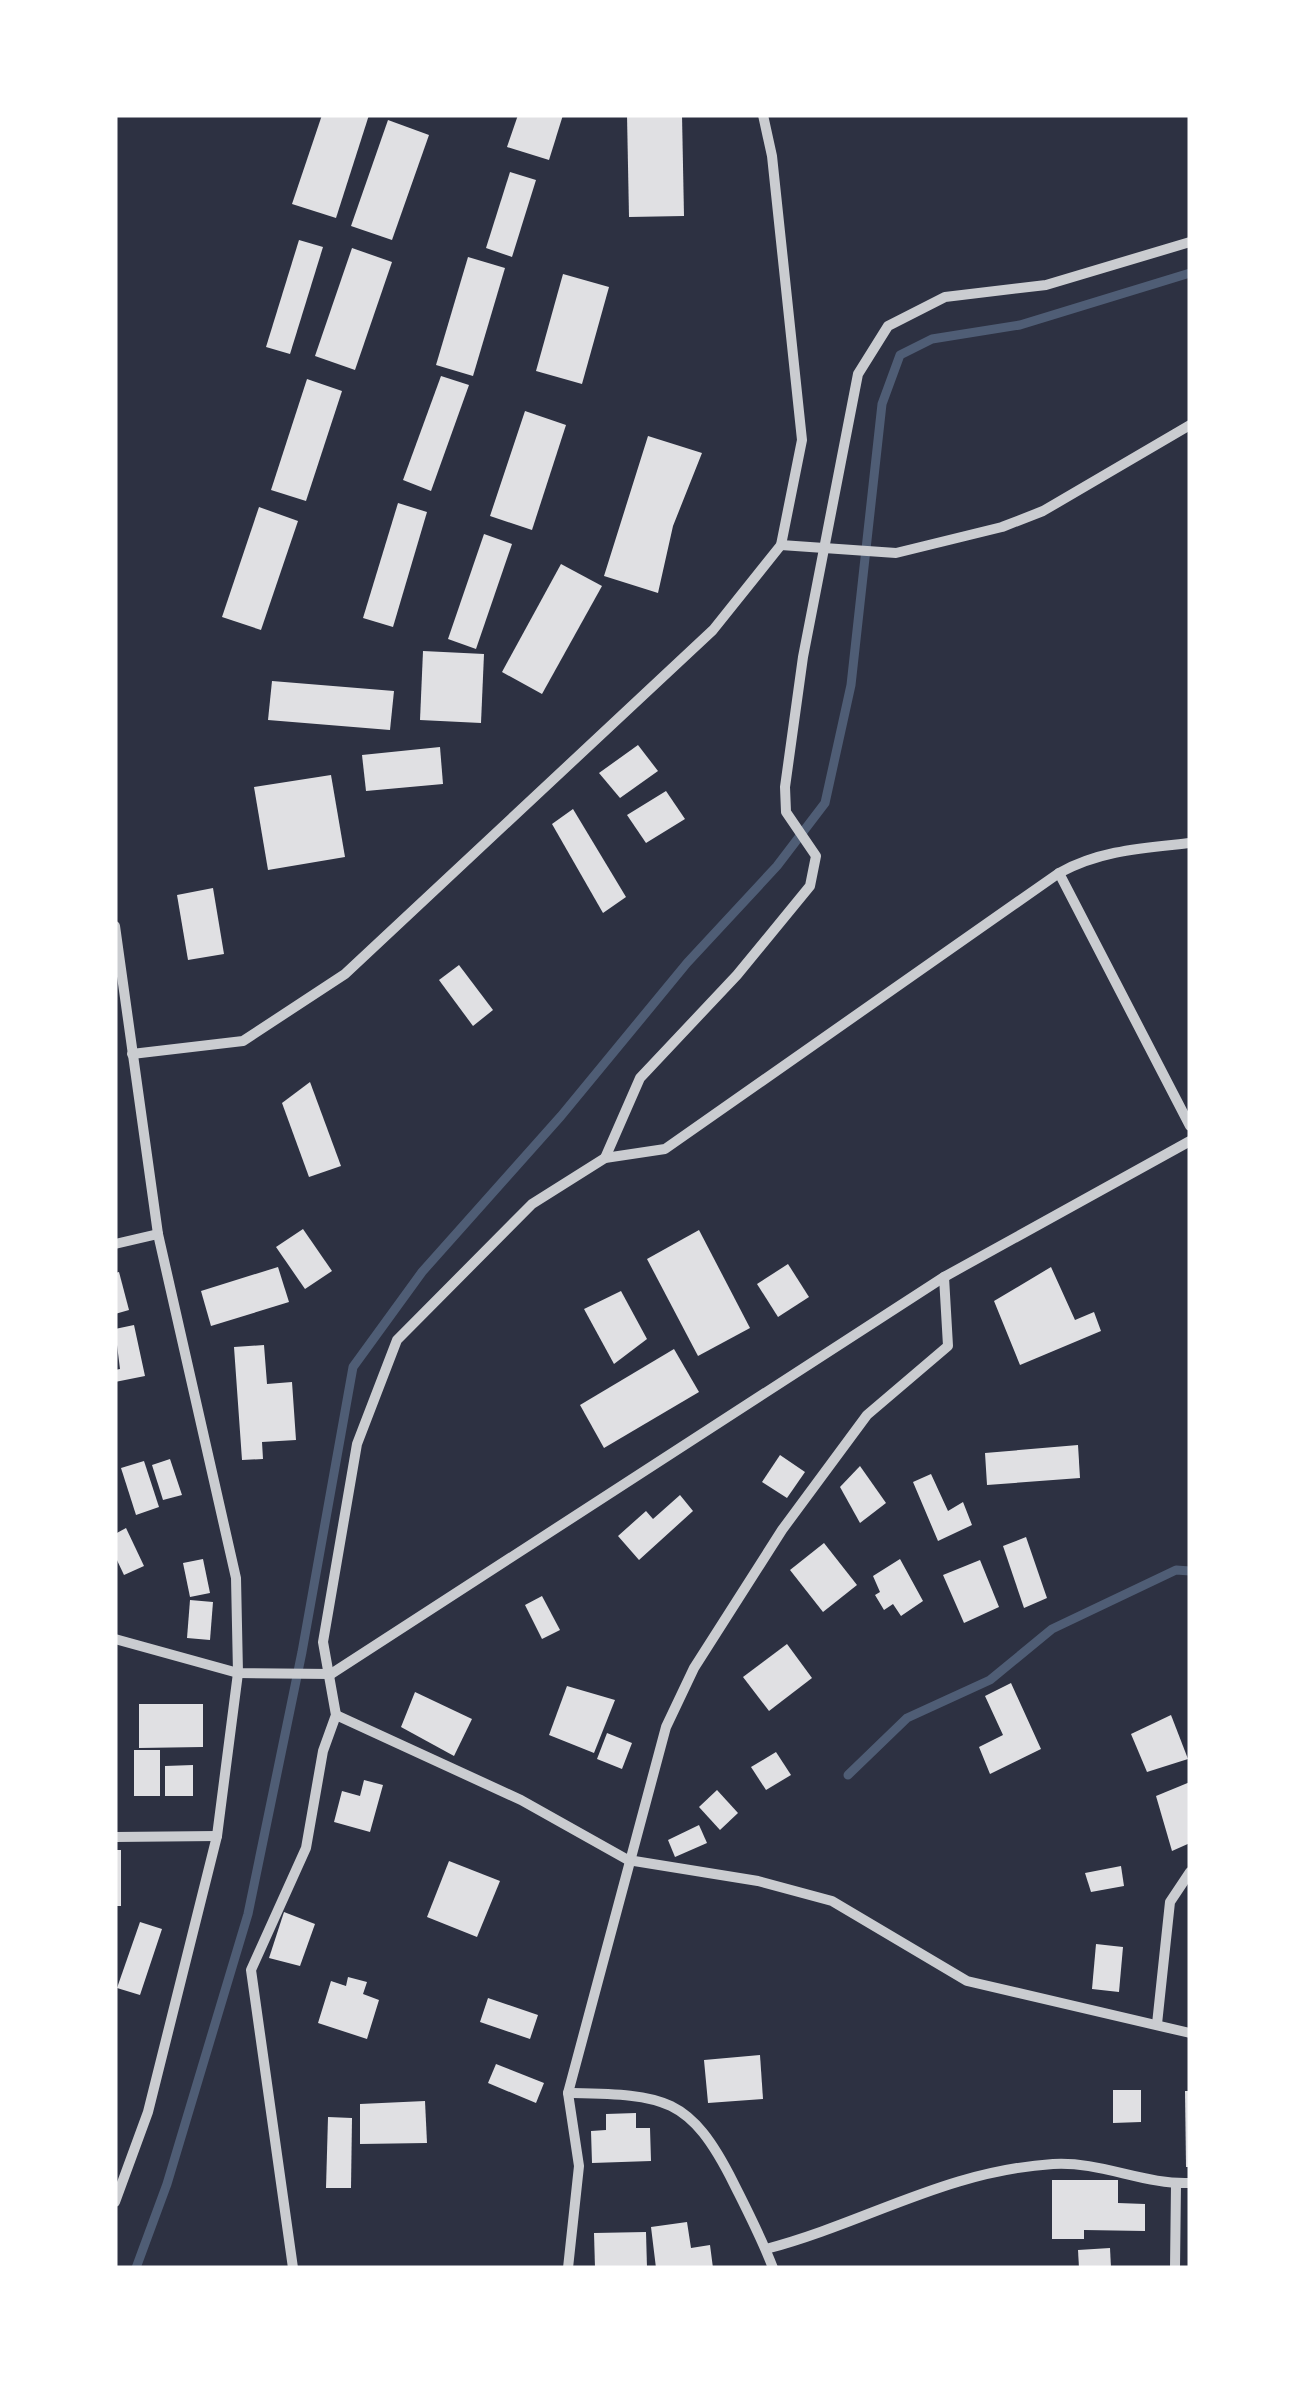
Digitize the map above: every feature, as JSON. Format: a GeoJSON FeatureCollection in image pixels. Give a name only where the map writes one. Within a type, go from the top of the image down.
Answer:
{"type":"FeatureCollection","features":[{"type":"Feature","properties":{"kind":"street"},"geometry":{"type":"LineString","coordinates":[[132,1054],[244,1041],[344,974],[713,630],[781,546],[802,440],[776,191],[763,115]]}},
{"type":"Feature","properties":{"kind":"street"},"geometry":{"type":"LineString","coordinates":[[605,1158],[640,1078],[738,974],[810,886],[816,856],[786,812],[785,787],[803,658],[858,374],[888,326],[945,297],[1046,285],[1190,242]]}},
{"type":"Feature","properties":{"kind":"street"},"geometry":{"type":"LineString","coordinates":[[781,546],[896,553],[1002,527],[1043,511],[1190,424]]}},
{"type":"Feature","properties":{"kind":"street"},"geometry":{"type":"LineString","coordinates":[[293,2268],[251,1970],[306,1848],[323,1751],[336,1715],[332,1674],[322,1642],[357,1444],[397,1340],[532,1204],[605,1158],[665,1149],[1059,873],[1083,860],[1116,852],[1190,843]]}},
{"type":"Feature","properties":{"kind":"street"},"geometry":{"type":"LineString","coordinates":[[1059,873],[1190,1126]]}},
{"type":"Feature","properties":{"kind":"street"},"geometry":{"type":"LineString","coordinates":[[115,926],[158,1234],[236,1578],[238,1673],[217,1836],[148,2112],[115,2202]]}},
{"type":"Feature","properties":{"kind":"street"},"geometry":{"type":"LineString","coordinates":[[115,1639],[238,1673],[318,1677],[332,1674],[944,1277],[1190,1141]]}},
{"type":"Feature","properties":{"kind":"street"},"geometry":{"type":"LineString","coordinates":[[115,1244],[158,1234]]}},
{"type":"Feature","properties":{"kind":"street"},"geometry":{"type":"LineString","coordinates":[[568,2268],[579,2166],[568,2094],[666,1727],[694,1668],[782,1530],[867,1415],[948,1346],[944,1277]]}},
{"type":"Feature","properties":{"kind":"street"},"geometry":{"type":"LineString","coordinates":[[336,1715],[521,1800],[628,1860],[758,1881],[832,1900],[967,1981],[1190,2033]]}},
{"type":"Feature","properties":{"kind":"street"},"geometry":{"type":"LineString","coordinates":[[115,1837],[217,1836]]}},
{"type":"Feature","properties":{"kind":"street"},"geometry":{"type":"LineString","coordinates":[[1156,2024],[1170,1902],[1190,1872]]}},
{"type":"Feature","properties":{"kind":"street"},"geometry":{"type":"LineString","coordinates":[[568,2094],[634,2095],[676,2107],[703,2128],[773,2268]]}},
{"type":"Feature","properties":{"kind":"street"},"geometry":{"type":"LineString","coordinates":[[766,2249],[820,2234],[976,2173],[1057,2164],[1190,2184]]}},
{"type":"Feature","properties":{"kind":"street"},"geometry":{"type":"LineString","coordinates":[[1175,2268],[1176,2184]]}},
{"type":"Feature","properties":{"kind":"building"},"geometry":{"type":"Polygon","coordinates":[[[322,115],[369,115],[336,218],[292,204],[322,115]]]}},
{"type":"Feature","properties":{"kind":"building"},"geometry":{"type":"Polygon","coordinates":[[[518,115],[563,115],[549,160],[507,147],[518,115]]]}},
{"type":"Feature","properties":{"kind":"building"},"geometry":{"type":"Polygon","coordinates":[[[627,115],[682,115],[684,216],[629,217],[627,115]]]}},
{"type":"Feature","properties":{"kind":"building"},"geometry":{"type":"Polygon","coordinates":[[[388,120],[429,135],[392,240],[351,226],[388,120]]]}},
{"type":"Feature","properties":{"kind":"building"},"geometry":{"type":"Polygon","coordinates":[[[510,172],[536,180],[512,257],[486,248],[510,172]]]}},
{"type":"Feature","properties":{"kind":"building"},"geometry":{"type":"Polygon","coordinates":[[[299,240],[323,247],[290,354],[266,347],[299,240]]]}},
{"type":"Feature","properties":{"kind":"building"},"geometry":{"type":"Polygon","coordinates":[[[352,248],[392,262],[355,370],[315,356],[352,248]]]}},
{"type":"Feature","properties":{"kind":"building"},"geometry":{"type":"Polygon","coordinates":[[[468,257],[505,268],[473,376],[436,365],[468,257]]]}},
{"type":"Feature","properties":{"kind":"building"},"geometry":{"type":"Polygon","coordinates":[[[563,274],[609,287],[582,384],[536,371],[563,274]]]}},
{"type":"Feature","properties":{"kind":"building"},"geometry":{"type":"Polygon","coordinates":[[[441,376],[469,385],[431,491],[403,480],[441,376]]]}},
{"type":"Feature","properties":{"kind":"building"},"geometry":{"type":"Polygon","coordinates":[[[307,379],[342,391],[306,501],[271,490],[307,379]]]}},
{"type":"Feature","properties":{"kind":"building"},"geometry":{"type":"Polygon","coordinates":[[[525,411],[566,425],[532,530],[490,516],[525,411]]]}},
{"type":"Feature","properties":{"kind":"building"},"geometry":{"type":"Polygon","coordinates":[[[648,436],[702,453],[673,526],[658,593],[604,576],[648,436]]]}},
{"type":"Feature","properties":{"kind":"building"},"geometry":{"type":"Polygon","coordinates":[[[398,503],[427,512],[393,627],[363,618],[398,503]]]}},
{"type":"Feature","properties":{"kind":"building"},"geometry":{"type":"Polygon","coordinates":[[[259,507],[298,521],[261,630],[222,617],[259,507]]]}},
{"type":"Feature","properties":{"kind":"building"},"geometry":{"type":"Polygon","coordinates":[[[484,534],[512,544],[476,649],[448,639],[484,534]]]}},
{"type":"Feature","properties":{"kind":"building"},"geometry":{"type":"Polygon","coordinates":[[[561,564],[602,586],[542,694],[502,672],[561,564]]]}},
{"type":"Feature","properties":{"kind":"building"},"geometry":{"type":"Polygon","coordinates":[[[423,651],[484,654],[481,723],[420,720],[423,651]]]}},
{"type":"Feature","properties":{"kind":"building"},"geometry":{"type":"Polygon","coordinates":[[[272,681],[394,691],[390,730],[268,720],[272,681]]]}},
{"type":"Feature","properties":{"kind":"building"},"geometry":{"type":"Polygon","coordinates":[[[638,745],[658,771],[620,798],[599,773],[638,745]]]}},
{"type":"Feature","properties":{"kind":"building"},"geometry":{"type":"Polygon","coordinates":[[[440,747],[443,784],[366,791],[362,755],[440,747]]]}},
{"type":"Feature","properties":{"kind":"building"},"geometry":{"type":"Polygon","coordinates":[[[331,775],[345,857],[268,870],[254,787],[331,775]]]}},
{"type":"Feature","properties":{"kind":"building"},"geometry":{"type":"Polygon","coordinates":[[[666,791],[685,819],[646,843],[627,815],[666,791]]]}},
{"type":"Feature","properties":{"kind":"building"},"geometry":{"type":"Polygon","coordinates":[[[573,809],[626,897],[603,913],[552,824],[573,809]]]}},
{"type":"Feature","properties":{"kind":"building"},"geometry":{"type":"Polygon","coordinates":[[[213,888],[224,954],[188,960],[177,895],[213,888]]]}},
{"type":"Feature","properties":{"kind":"building"},"geometry":{"type":"Polygon","coordinates":[[[459,965],[493,1010],[473,1026],[439,980],[459,965]]]}},
{"type":"Feature","properties":{"kind":"building"},"geometry":{"type":"Polygon","coordinates":[[[310,1082],[341,1166],[309,1177],[282,1103],[310,1082]]]}},
{"type":"Feature","properties":{"kind":"building"},"geometry":{"type":"Polygon","coordinates":[[[303,1229],[332,1271],[305,1289],[276,1247],[303,1229]]]}},
{"type":"Feature","properties":{"kind":"building"},"geometry":{"type":"Polygon","coordinates":[[[699,1230],[750,1328],[698,1356],[647,1259],[699,1230]]]}},
{"type":"Feature","properties":{"kind":"building"},"geometry":{"type":"Polygon","coordinates":[[[788,1264],[809,1297],[778,1317],[757,1284],[788,1264]]]}},
{"type":"Feature","properties":{"kind":"building"},"geometry":{"type":"Polygon","coordinates":[[[278,1267],[289,1302],[211,1326],[201,1291],[278,1267]]]}},
{"type":"Feature","properties":{"kind":"building"},"geometry":{"type":"Polygon","coordinates":[[[1051,1267],[1075,1320],[1094,1312],[1101,1331],[1020,1365],[994,1301],[1051,1267]]]}},
{"type":"Feature","properties":{"kind":"building"},"geometry":{"type":"Polygon","coordinates":[[[119,1272],[129,1310],[115,1314],[115,1273],[119,1272]]]}},
{"type":"Feature","properties":{"kind":"building"},"geometry":{"type":"Polygon","coordinates":[[[621,1291],[647,1339],[614,1364],[584,1309],[621,1291]]]}},
{"type":"Feature","properties":{"kind":"building"},"geometry":{"type":"Polygon","coordinates":[[[134,1325],[145,1376],[115,1382],[115,1370],[120,1369],[115,1329],[134,1325]]]}},
{"type":"Feature","properties":{"kind":"building"},"geometry":{"type":"Polygon","coordinates":[[[264,1345],[267,1384],[292,1382],[296,1440],[262,1442],[263,1459],[242,1460],[234,1347],[264,1345]]]}},
{"type":"Feature","properties":{"kind":"building"},"geometry":{"type":"Polygon","coordinates":[[[674,1349],[699,1392],[604,1448],[580,1405],[674,1349]]]}},
{"type":"Feature","properties":{"kind":"building"},"geometry":{"type":"Polygon","coordinates":[[[1078,1445],[1080,1478],[987,1485],[985,1453],[1078,1445]]]}},
{"type":"Feature","properties":{"kind":"building"},"geometry":{"type":"Polygon","coordinates":[[[780,1455],[805,1472],[787,1498],[762,1482],[780,1455]]]}},
{"type":"Feature","properties":{"kind":"building"},"geometry":{"type":"Polygon","coordinates":[[[170,1459],[182,1495],[163,1500],[152,1465],[170,1459]]]}},
{"type":"Feature","properties":{"kind":"building"},"geometry":{"type":"Polygon","coordinates":[[[144,1461],[159,1507],[136,1515],[121,1468],[144,1461]]]}},
{"type":"Feature","properties":{"kind":"building"},"geometry":{"type":"Polygon","coordinates":[[[860,1466],[886,1503],[860,1523],[840,1487],[860,1466]]]}},
{"type":"Feature","properties":{"kind":"building"},"geometry":{"type":"Polygon","coordinates":[[[931,1474],[948,1511],[963,1502],[972,1525],[938,1541],[913,1482],[931,1474]]]}},
{"type":"Feature","properties":{"kind":"building"},"geometry":{"type":"Polygon","coordinates":[[[680,1495],[693,1511],[639,1560],[618,1536],[646,1511],[653,1519],[680,1495]]]}},
{"type":"Feature","properties":{"kind":"building"},"geometry":{"type":"Polygon","coordinates":[[[126,1528],[144,1566],[124,1575],[115,1556],[115,1534],[126,1528]]]}},
{"type":"Feature","properties":{"kind":"building"},"geometry":{"type":"Polygon","coordinates":[[[1026,1537],[1047,1598],[1024,1608],[1003,1546],[1026,1537]]]}},
{"type":"Feature","properties":{"kind":"building"},"geometry":{"type":"Polygon","coordinates":[[[824,1543],[857,1585],[823,1612],[790,1570],[824,1543]]]}},
{"type":"Feature","properties":{"kind":"building"},"geometry":{"type":"Polygon","coordinates":[[[203,1559],[210,1593],[190,1597],[183,1563],[203,1559]]]}},
{"type":"Feature","properties":{"kind":"building"},"geometry":{"type":"Polygon","coordinates":[[[900,1559],[923,1601],[901,1616],[893,1604],[884,1610],[875,1595],[880,1592],[873,1576],[900,1559]]]}},
{"type":"Feature","properties":{"kind":"building"},"geometry":{"type":"Polygon","coordinates":[[[980,1560],[999,1607],[964,1623],[943,1575],[980,1560]]]}},
{"type":"Feature","properties":{"kind":"building"},"geometry":{"type":"Polygon","coordinates":[[[542,1596],[560,1630],[542,1639],[525,1605],[542,1596]]]}},
{"type":"Feature","properties":{"kind":"building"},"geometry":{"type":"Polygon","coordinates":[[[190,1600],[213,1602],[210,1640],[187,1638],[190,1600]]]}},
{"type":"Feature","properties":{"kind":"building"},"geometry":{"type":"Polygon","coordinates":[[[787,1644],[812,1678],[769,1711],[743,1677],[787,1644]]]}},
{"type":"Feature","properties":{"kind":"building"},"geometry":{"type":"Polygon","coordinates":[[[1011,1683],[1041,1749],[990,1774],[979,1747],[1003,1735],[985,1696],[1011,1683]]]}},
{"type":"Feature","properties":{"kind":"building"},"geometry":{"type":"Polygon","coordinates":[[[567,1686],[615,1700],[594,1753],[549,1735],[567,1686]]]}},
{"type":"Feature","properties":{"kind":"building"},"geometry":{"type":"Polygon","coordinates":[[[415,1692],[472,1719],[454,1756],[401,1727],[415,1692]]]}},
{"type":"Feature","properties":{"kind":"building"},"geometry":{"type":"Polygon","coordinates":[[[139,1704],[203,1704],[203,1747],[139,1748],[139,1704]]]}},
{"type":"Feature","properties":{"kind":"building"},"geometry":{"type":"Polygon","coordinates":[[[1171,1715],[1188,1759],[1147,1772],[1131,1734],[1171,1715]]]}},
{"type":"Feature","properties":{"kind":"building"},"geometry":{"type":"Polygon","coordinates":[[[607,1733],[632,1743],[622,1769],[597,1759],[607,1733]]]}},
{"type":"Feature","properties":{"kind":"building"},"geometry":{"type":"Polygon","coordinates":[[[134,1750],[160,1750],[160,1796],[134,1796],[134,1750]]]}},
{"type":"Feature","properties":{"kind":"building"},"geometry":{"type":"Polygon","coordinates":[[[776,1752],[791,1775],[766,1790],[751,1767],[776,1752]]]}},
{"type":"Feature","properties":{"kind":"building"},"geometry":{"type":"Polygon","coordinates":[[[193,1765],[193,1796],[165,1796],[165,1766],[193,1765]]]}},
{"type":"Feature","properties":{"kind":"building"},"geometry":{"type":"Polygon","coordinates":[[[364,1780],[383,1785],[370,1832],[334,1822],[342,1791],[360,1796],[364,1780]]]}},
{"type":"Feature","properties":{"kind":"building"},"geometry":{"type":"Polygon","coordinates":[[[1190,1782],[1190,1843],[1172,1851],[1156,1796],[1190,1782]]]}},
{"type":"Feature","properties":{"kind":"building"},"geometry":{"type":"Polygon","coordinates":[[[717,1790],[738,1813],[720,1830],[699,1807],[717,1790]]]}},
{"type":"Feature","properties":{"kind":"building"},"geometry":{"type":"Polygon","coordinates":[[[699,1825],[707,1843],[675,1857],[668,1840],[699,1825]]]}},
{"type":"Feature","properties":{"kind":"building"},"geometry":{"type":"Polygon","coordinates":[[[115,1850],[121,1850],[121,1906],[115,1906],[115,1850]]]}},
{"type":"Feature","properties":{"kind":"building"},"geometry":{"type":"Polygon","coordinates":[[[449,1861],[500,1881],[477,1937],[427,1917],[449,1861]]]}},
{"type":"Feature","properties":{"kind":"building"},"geometry":{"type":"Polygon","coordinates":[[[1121,1866],[1124,1886],[1091,1892],[1085,1873],[1121,1866]]]}},
{"type":"Feature","properties":{"kind":"building"},"geometry":{"type":"Polygon","coordinates":[[[284,1912],[315,1924],[300,1966],[269,1958],[284,1912]]]}},
{"type":"Feature","properties":{"kind":"building"},"geometry":{"type":"Polygon","coordinates":[[[140,1922],[162,1929],[140,1995],[117,1988],[140,1922]]]}},
{"type":"Feature","properties":{"kind":"building"},"geometry":{"type":"Polygon","coordinates":[[[1096,1944],[1123,1947],[1119,1992],[1092,1989],[1096,1944]]]}},
{"type":"Feature","properties":{"kind":"building"},"geometry":{"type":"Polygon","coordinates":[[[348,1977],[367,1982],[363,1994],[379,2000],[367,2039],[318,2023],[331,1981],[346,1986],[348,1977]]]}},
{"type":"Feature","properties":{"kind":"building"},"geometry":{"type":"Polygon","coordinates":[[[488,1998],[538,2015],[530,2039],[480,2022],[488,1998]]]}},
{"type":"Feature","properties":{"kind":"building"},"geometry":{"type":"Polygon","coordinates":[[[760,2055],[763,2099],[708,2103],[704,2060],[760,2055]]]}},
{"type":"Feature","properties":{"kind":"building"},"geometry":{"type":"Polygon","coordinates":[[[496,2064],[544,2083],[536,2103],[488,2083],[496,2064]]]}},
{"type":"Feature","properties":{"kind":"building"},"geometry":{"type":"Polygon","coordinates":[[[1113,2090],[1141,2090],[1141,2122],[1113,2123],[1113,2090]]]}},
{"type":"Feature","properties":{"kind":"building"},"geometry":{"type":"Polygon","coordinates":[[[1185,2091],[1190,2091],[1190,2167],[1186,2167],[1185,2091]]]}},
{"type":"Feature","properties":{"kind":"building"},"geometry":{"type":"Polygon","coordinates":[[[425,2101],[427,2143],[360,2144],[360,2104],[425,2101]]]}},
{"type":"Feature","properties":{"kind":"building"},"geometry":{"type":"Polygon","coordinates":[[[636,2113],[636,2128],[650,2128],[651,2161],[592,2163],[591,2131],[606,2130],[606,2114],[636,2113]]]}},
{"type":"Feature","properties":{"kind":"building"},"geometry":{"type":"Polygon","coordinates":[[[328,2117],[352,2118],[351,2188],[326,2188],[328,2117]]]}},
{"type":"Feature","properties":{"kind":"building"},"geometry":{"type":"Polygon","coordinates":[[[1052,2180],[1118,2180],[1118,2203],[1145,2204],[1145,2231],[1084,2230],[1084,2239],[1052,2239],[1052,2180]]]}},
{"type":"Feature","properties":{"kind":"building"},"geometry":{"type":"Polygon","coordinates":[[[687,2222],[691,2248],[710,2245],[713,2268],[656,2268],[651,2227],[687,2222]]]}},
{"type":"Feature","properties":{"kind":"building"},"geometry":{"type":"Polygon","coordinates":[[[646,2232],[647,2268],[595,2268],[594,2233],[646,2232]]]}},
{"type":"Feature","properties":{"kind":"building"},"geometry":{"type":"Polygon","coordinates":[[[1110,2248],[1111,2268],[1079,2268],[1078,2250],[1110,2248]]]}},
{"type":"Feature","properties":{"kind":"waterway"},"geometry":{"type":"LineString","coordinates":[[136,2268],[167,2184],[248,1914],[302,1652],[353,1367],[422,1272],[561,1116],[687,963],[777,866],[825,803],[851,685],[882,404],[900,355],[932,339],[1020,325],[1190,273]]}},
{"type":"Feature","properties":{"kind":"waterway"},"geometry":{"type":"LineString","coordinates":[[848,1775],[907,1718],[990,1680],[1052,1629],[1176,1570],[1190,1571]]}}]}
